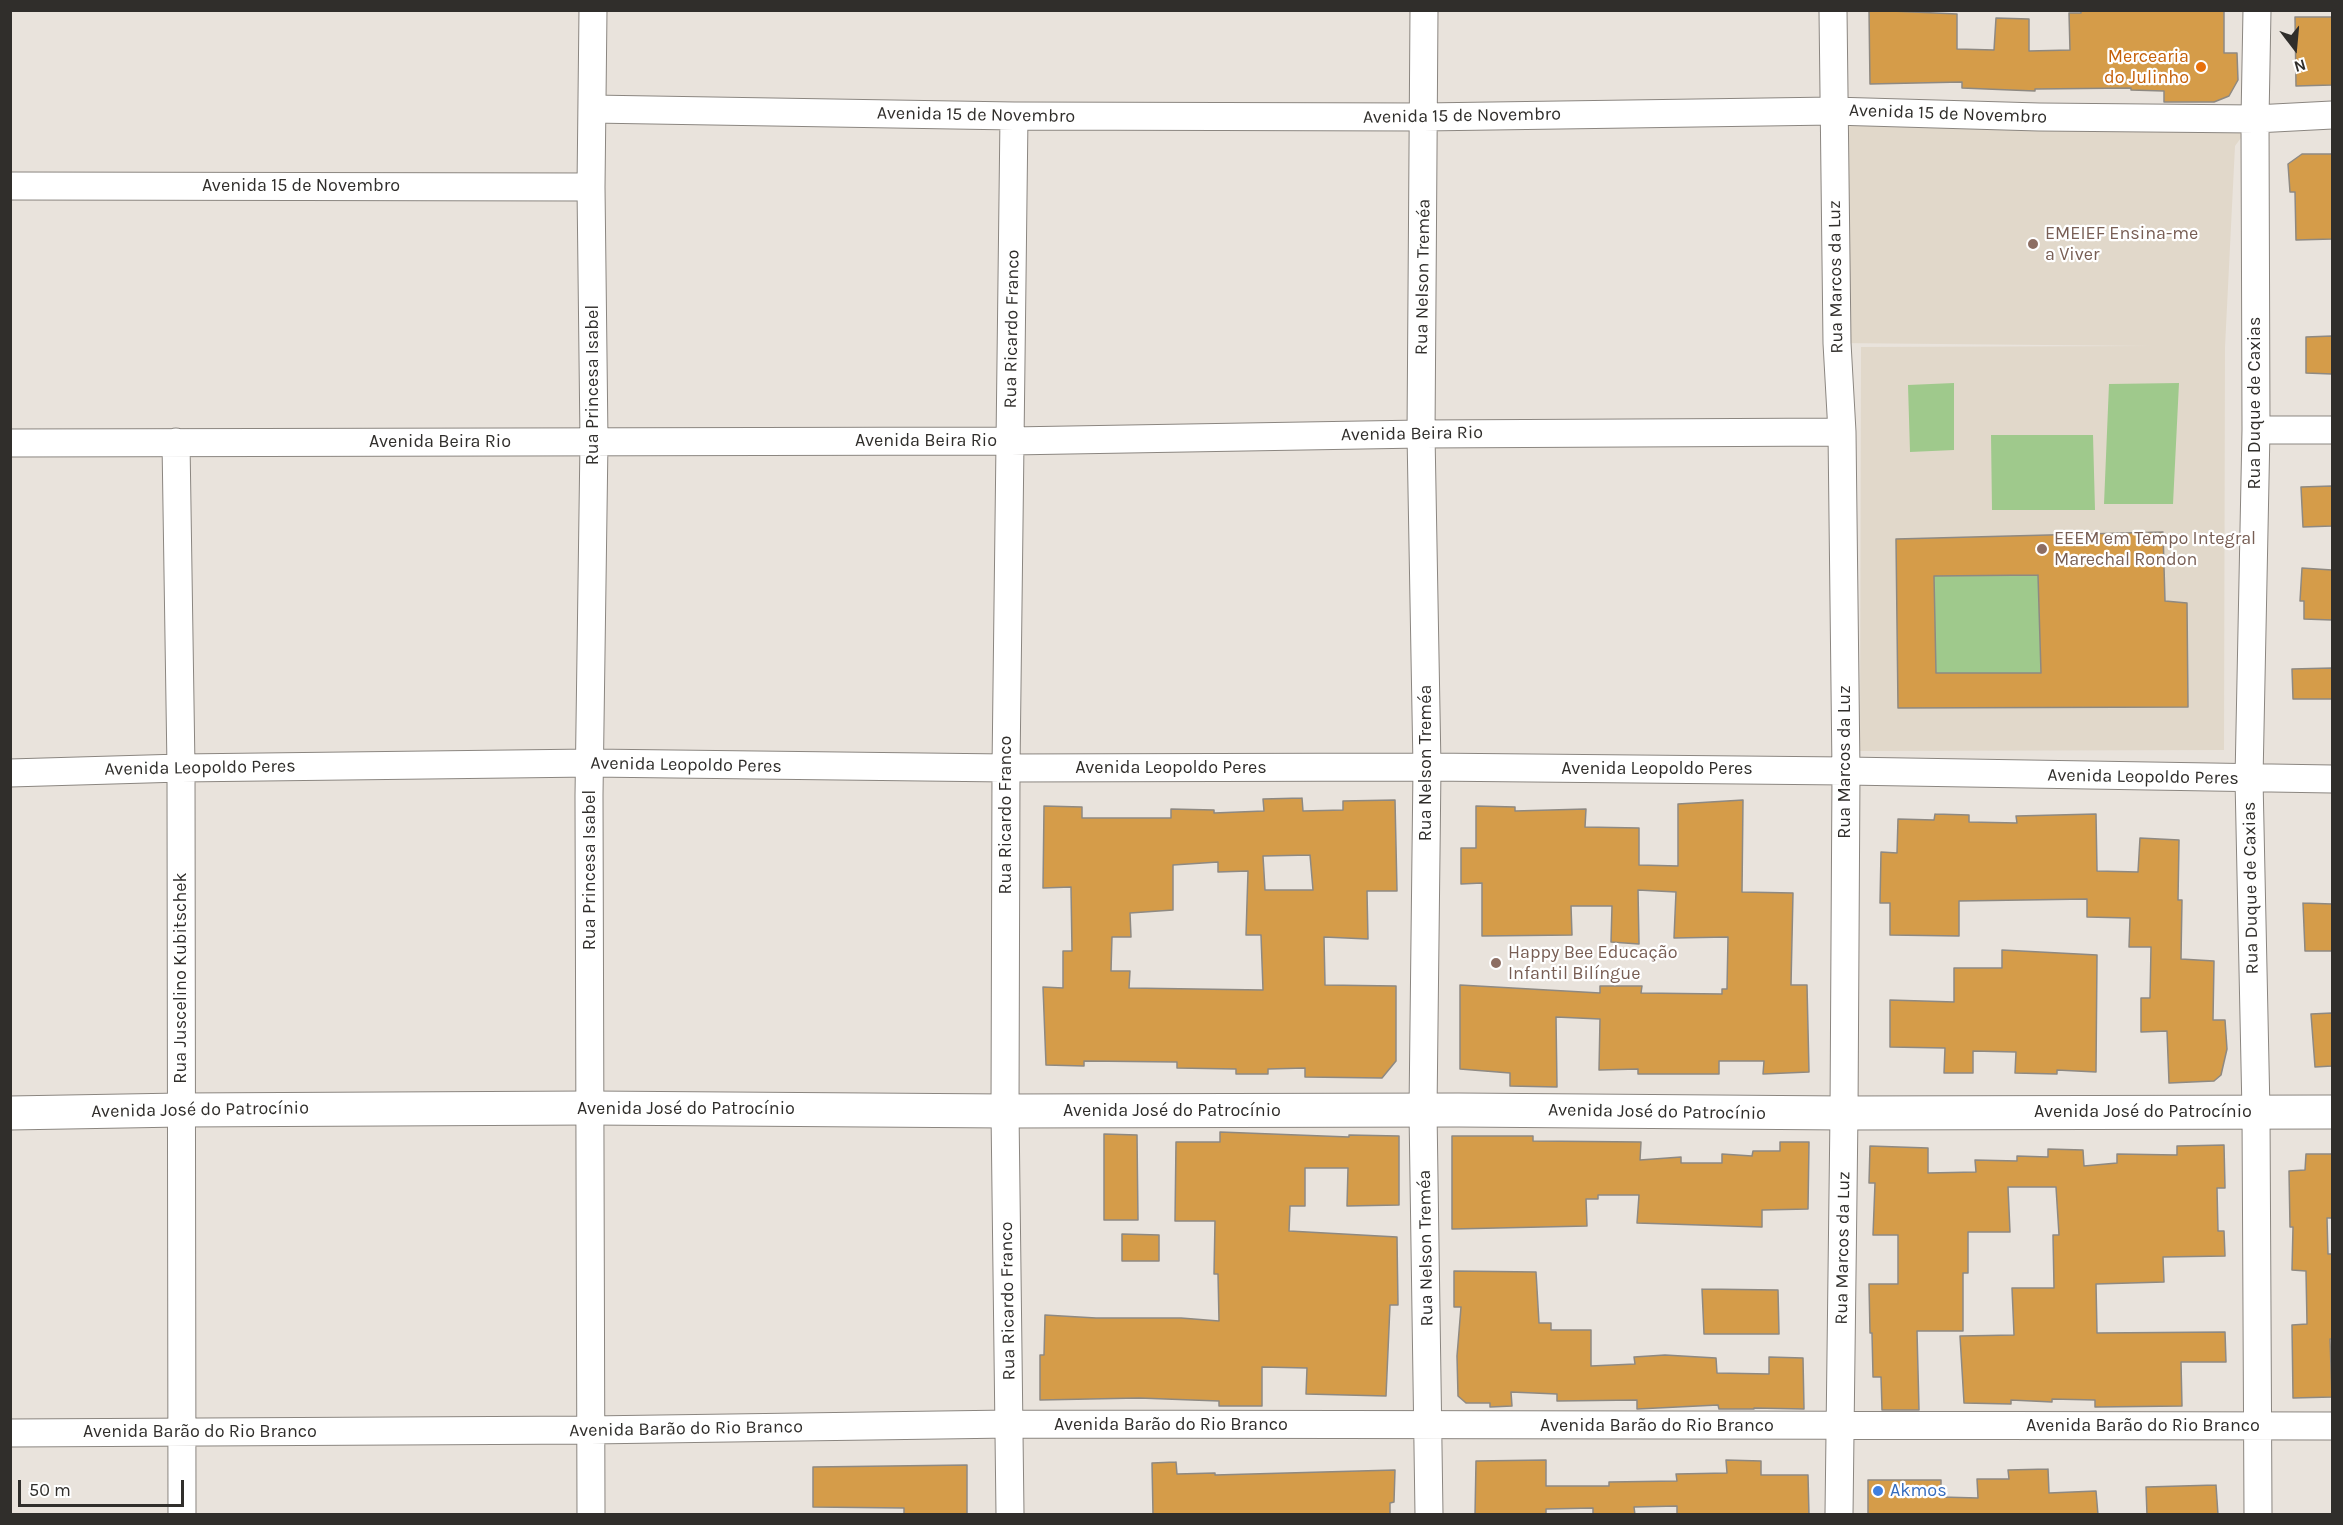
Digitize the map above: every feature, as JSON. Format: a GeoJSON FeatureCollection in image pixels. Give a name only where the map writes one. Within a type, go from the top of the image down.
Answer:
{"type":"FeatureCollection","features":[{"type":"Feature","properties":{"kind":"street","name":"Rua Princesa Isabel"},"geometry":{"type":"LineString","coordinates":[[591,1515],[589,795],[594,441],[591,187],[593,10]]}},
{"type":"Feature","properties":{"kind":"street","name":"Rua Nelson Treméa"},"geometry":{"type":"LineString","coordinates":[[1424,10],[1421,434],[1427,767],[1423,1111],[1429,1515]]}},
{"type":"Feature","properties":{"kind":"street","name":"Rua Marcos da Luz"},"geometry":{"type":"LineString","coordinates":[[1833,10],[1846,771],[1839,1515]]}},
{"type":"Feature","properties":{"kind":"street","name":"Rua Duque de Caxias"},"geometry":{"type":"LineString","coordinates":[[2257,10],[2256,430],[2249,779],[2256,1112],[2258,1515]]}},
{"type":"Feature","properties":{"kind":"street","name":"Avenida 15 de Novembro"},"geometry":{"type":"LineString","coordinates":[[592,109],[1014,116],[1424,117],[1833,111],[2039,117],[2255,119],[2332,115]]}},
{"type":"Feature","properties":{"kind":"street","name":"Rua Ricardo Franco"},"geometry":{"type":"LineString","coordinates":[[1010,1515],[1005,1111],[1006,768],[1014,116]]}},
{"type":"Feature","properties":{"kind":"street","name":"Avenida 15 de Novembro"},"geometry":{"type":"LineString","coordinates":[[10,186],[591,187]]}},
{"type":"Feature","properties":{"kind":"street"},"geometry":{"type":"LineString","coordinates":[[2256,430],[2332,430]]}},
{"type":"Feature","properties":{"kind":"street","name":"Avenida Beira Rio"},"geometry":{"type":"LineString","coordinates":[[10,443],[1011,441],[1421,434],[1842,432]]}},
{"type":"Feature","properties":{"kind":"street","name":"Rua Juscelino Kubitschek"},"geometry":{"type":"LineString","coordinates":[[176,442],[181,768],[182,1515]]}},
{"type":"Feature","properties":{"kind":"street","name":"Avenida Leopoldo Peres"},"geometry":{"type":"LineString","coordinates":[[10,773],[181,768],[591,764],[1006,768],[1427,767],[2332,779]]}},
{"type":"Feature","properties":{"kind":"street","name":"Avenida José do Patrocínio"},"geometry":{"type":"LineString","coordinates":[[10,1113],[591,1108],[1844,1113],[2332,1112]]}},
{"type":"Feature","properties":{"kind":"street","name":"Avenida Barão do Rio Branco"},"geometry":{"type":"LineString","coordinates":[[10,1433],[590,1430],[1010,1424],[2332,1426]]}},
{"type":"Feature","properties":{"kind":"shaded area","name":"EEEM em Tempo Integral Marechal Rondon"},"geometry":{"type":"Polygon","coordinates":[[[1833,111],[2255,119],[2235,146],[2225,347],[2224,750],[1860,751],[1861,347],[2151,346],[1837,343],[1833,111]]]}},
{"type":"Feature","properties":{"kind":"green space"},"geometry":{"type":"Polygon","coordinates":[[[1954,383],[1954,450],[1910,452],[1908,385],[1954,383]]]}},
{"type":"Feature","properties":{"kind":"green space"},"geometry":{"type":"Polygon","coordinates":[[[2179,383],[2173,504],[2104,504],[2109,384],[2179,383]]]}},
{"type":"Feature","properties":{"kind":"green space"},"geometry":{"type":"Polygon","coordinates":[[[1991,435],[2093,435],[2095,510],[1992,510],[1991,435]]]}},
{"type":"Feature","properties":{"kind":"green space"},"geometry":{"type":"Polygon","coordinates":[[[2038,575],[2041,673],[1936,673],[1934,576],[2038,575]]]}},
{"type":"Feature","properties":{"kind":"building"},"geometry":{"type":"Polygon","coordinates":[[[1869,10],[1957,14],[1957,49],[1994,50],[1996,18],[2029,19],[2029,51],[2070,50],[2069,13],[2081,13],[2081,10],[2224,10],[2224,53],[2237,53],[2238,80],[2229,96],[2214,102],[2164,102],[2164,91],[2131,90],[2131,88],[2035,89],[2035,91],[1962,88],[1962,82],[1870,84],[1869,10]]]}},
{"type":"Feature","properties":{"kind":"building"},"geometry":{"type":"Polygon","coordinates":[[[2295,17],[2332,17],[2332,85],[2296,86],[2295,17]]]}},
{"type":"Feature","properties":{"kind":"building"},"geometry":{"type":"Polygon","coordinates":[[[2302,154],[2332,154],[2332,239],[2296,240],[2295,192],[2290,192],[2288,164],[2302,154]]]}},
{"type":"Feature","properties":{"kind":"building"},"geometry":{"type":"Polygon","coordinates":[[[2332,336],[2332,374],[2306,373],[2306,337],[2332,336]]]}},
{"type":"Feature","properties":{"kind":"building"},"geometry":{"type":"Polygon","coordinates":[[[2332,486],[2332,526],[2303,527],[2301,487],[2332,486]]]}},
{"type":"Feature","properties":{"kind":"building"},"geometry":{"type":"Polygon","coordinates":[[[2163,532],[2165,601],[2187,603],[2188,707],[1898,708],[1896,539],[2163,532]],[[2038,575],[1934,576],[1936,673],[2041,673],[2038,575]]]}},
{"type":"Feature","properties":{"kind":"building"},"geometry":{"type":"Polygon","coordinates":[[[2302,568],[2332,570],[2332,620],[2304,619],[2304,601],[2300,601],[2302,568]]]}},
{"type":"Feature","properties":{"kind":"building"},"geometry":{"type":"Polygon","coordinates":[[[2332,668],[2332,699],[2293,699],[2292,669],[2332,668]]]}},
{"type":"Feature","properties":{"kind":"building"},"geometry":{"type":"Polygon","coordinates":[[[1302,798],[1303,811],[1343,810],[1343,801],[1395,800],[1397,891],[1367,891],[1368,939],[1324,937],[1325,985],[1396,986],[1396,1061],[1382,1078],[1305,1077],[1305,1068],[1268,1069],[1268,1074],[1236,1074],[1236,1069],[1177,1068],[1177,1062],[1084,1061],[1084,1066],[1046,1065],[1043,987],[1063,988],[1063,951],[1072,951],[1071,887],[1043,888],[1044,806],[1082,807],[1082,818],[1171,818],[1171,809],[1214,810],[1214,813],[1264,811],[1263,799],[1302,798]],[[1310,855],[1263,856],[1265,890],[1313,890],[1310,855]],[[1218,862],[1173,865],[1173,910],[1130,913],[1131,937],[1112,937],[1111,971],[1130,971],[1129,988],[1263,990],[1261,935],[1246,935],[1248,871],[1218,872],[1218,862]]]}},
{"type":"Feature","properties":{"kind":"building"},"geometry":{"type":"Polygon","coordinates":[[[1743,800],[1742,892],[1793,893],[1791,985],[1807,985],[1809,1072],[1763,1074],[1764,1061],[1719,1061],[1719,1074],[1638,1074],[1638,1069],[1599,1070],[1600,1019],[1556,1017],[1557,1087],[1510,1086],[1510,1073],[1460,1069],[1460,985],[1600,993],[1600,986],[1642,986],[1641,993],[1722,994],[1722,989],[1727,989],[1728,937],[1674,938],[1676,892],[1638,890],[1639,944],[1611,942],[1612,906],[1571,906],[1572,935],[1482,936],[1482,883],[1461,884],[1461,848],[1476,848],[1476,806],[1515,807],[1515,811],[1586,809],[1585,827],[1639,828],[1639,865],[1678,866],[1678,804],[1743,800]]]}},
{"type":"Feature","properties":{"kind":"building"},"geometry":{"type":"Polygon","coordinates":[[[1935,814],[1969,815],[1969,822],[2017,823],[2016,816],[2096,814],[2097,871],[2138,872],[2140,838],[2179,840],[2178,900],[2182,900],[2181,959],[2214,961],[2213,1020],[2225,1020],[2227,1049],[2221,1075],[2214,1081],[2169,1083],[2167,1031],[2141,1032],[2141,998],[2150,998],[2151,947],[2129,947],[2130,918],[2087,917],[2087,899],[1959,901],[1959,936],[1890,935],[1890,903],[1880,903],[1881,852],[1897,853],[1898,819],[1934,820],[1935,814]]]}},
{"type":"Feature","properties":{"kind":"building"},"geometry":{"type":"Polygon","coordinates":[[[2303,903],[2332,904],[2332,951],[2305,951],[2303,903]]]}},
{"type":"Feature","properties":{"kind":"building"},"geometry":{"type":"Polygon","coordinates":[[[2002,950],[2097,955],[2096,1072],[2057,1070],[2057,1074],[2015,1073],[2016,1052],[1973,1051],[1973,1073],[1944,1073],[1945,1048],[1890,1047],[1890,1000],[1954,1002],[1954,968],[2002,968],[2002,950]]]}},
{"type":"Feature","properties":{"kind":"building"},"geometry":{"type":"Polygon","coordinates":[[[2332,1013],[2332,1066],[2315,1067],[2311,1014],[2332,1013]]]}},
{"type":"Feature","properties":{"kind":"building"},"geometry":{"type":"Polygon","coordinates":[[[1220,1132],[1349,1137],[1349,1135],[1399,1136],[1399,1205],[1347,1206],[1348,1168],[1305,1168],[1305,1206],[1290,1206],[1289,1231],[1397,1237],[1398,1305],[1390,1305],[1386,1396],[1306,1394],[1307,1368],[1262,1367],[1262,1406],[1219,1406],[1219,1401],[1139,1398],[1040,1400],[1040,1355],[1044,1355],[1045,1315],[1219,1321],[1218,1274],[1214,1274],[1215,1221],[1175,1221],[1176,1142],[1220,1142],[1220,1132]]]}},
{"type":"Feature","properties":{"kind":"building"},"geometry":{"type":"Polygon","coordinates":[[[1104,1134],[1137,1135],[1138,1220],[1104,1220],[1104,1134]]]}},
{"type":"Feature","properties":{"kind":"building"},"geometry":{"type":"Polygon","coordinates":[[[1452,1136],[1533,1136],[1533,1141],[1641,1142],[1640,1160],[1681,1157],[1681,1163],[1722,1163],[1722,1154],[1752,1156],[1753,1151],[1780,1151],[1780,1142],[1809,1142],[1808,1209],[1762,1210],[1762,1227],[1637,1223],[1639,1195],[1598,1195],[1598,1199],[1586,1199],[1587,1226],[1452,1229],[1452,1136]]]}},
{"type":"Feature","properties":{"kind":"building"},"geometry":{"type":"Polygon","coordinates":[[[2224,1145],[2225,1188],[2217,1188],[2218,1231],[2224,1231],[2225,1256],[2163,1257],[2164,1282],[2096,1284],[2097,1333],[2225,1332],[2226,1362],[2181,1362],[2182,1406],[2095,1407],[2095,1400],[2052,1399],[2052,1402],[2011,1400],[2011,1404],[1964,1403],[1960,1336],[2014,1335],[2012,1288],[2054,1288],[2053,1235],[2059,1235],[2056,1187],[2008,1187],[2010,1232],[1968,1232],[1968,1273],[1963,1273],[1963,1331],[1917,1331],[1919,1410],[1882,1410],[1881,1377],[1873,1377],[1869,1284],[1898,1284],[1898,1235],[1873,1235],[1875,1183],[1869,1183],[1870,1146],[1928,1148],[1928,1173],[1976,1172],[1975,1160],[2017,1161],[2017,1156],[2048,1157],[2048,1149],[2083,1150],[2084,1166],[2117,1163],[2117,1154],[2177,1155],[2177,1146],[2224,1145]]]}},
{"type":"Feature","properties":{"kind":"building"},"geometry":{"type":"Polygon","coordinates":[[[2306,1154],[2332,1154],[2332,1218],[2327,1218],[2328,1254],[2332,1254],[2332,1339],[2330,1339],[2332,1397],[2293,1398],[2292,1325],[2307,1324],[2306,1271],[2292,1270],[2293,1227],[2290,1227],[2289,1171],[2305,1170],[2306,1154]]]}},
{"type":"Feature","properties":{"kind":"building"},"geometry":{"type":"Polygon","coordinates":[[[1122,1234],[1159,1235],[1159,1261],[1122,1261],[1122,1234]]]}},
{"type":"Feature","properties":{"kind":"building"},"geometry":{"type":"Polygon","coordinates":[[[1454,1271],[1536,1272],[1539,1323],[1551,1323],[1551,1330],[1591,1330],[1591,1366],[1635,1364],[1634,1357],[1665,1355],[1716,1358],[1717,1373],[1769,1374],[1769,1357],[1803,1358],[1804,1409],[1719,1409],[1718,1405],[1637,1409],[1637,1400],[1557,1401],[1557,1394],[1511,1392],[1512,1406],[1490,1407],[1490,1403],[1466,1403],[1458,1396],[1457,1356],[1461,1307],[1454,1307],[1454,1271]]]}},
{"type":"Feature","properties":{"kind":"building"},"geometry":{"type":"Polygon","coordinates":[[[1702,1289],[1778,1290],[1779,1334],[1704,1334],[1702,1289]]]}},
{"type":"Feature","properties":{"kind":"building"},"geometry":{"type":"Polygon","coordinates":[[[1546,1460],[1546,1486],[1609,1486],[1609,1482],[1677,1481],[1676,1474],[1727,1473],[1726,1460],[1761,1461],[1761,1475],[1808,1475],[1809,1515],[1677,1515],[1677,1506],[1634,1507],[1635,1515],[1593,1515],[1593,1508],[1546,1509],[1546,1515],[1475,1515],[1476,1461],[1546,1460]]]}},
{"type":"Feature","properties":{"kind":"building"},"geometry":{"type":"Polygon","coordinates":[[[1176,1462],[1177,1474],[1395,1470],[1394,1502],[1390,1503],[1390,1515],[1153,1515],[1152,1463],[1176,1462]]]}},
{"type":"Feature","properties":{"kind":"building"},"geometry":{"type":"Polygon","coordinates":[[[967,1465],[967,1515],[904,1515],[904,1508],[813,1507],[813,1467],[967,1465]]]}},
{"type":"Feature","properties":{"kind":"building"},"geometry":{"type":"Polygon","coordinates":[[[2048,1469],[2049,1493],[2096,1491],[2098,1515],[1868,1515],[1868,1480],[1941,1480],[1941,1497],[1978,1498],[1977,1479],[2009,1479],[2008,1470],[2048,1469]]]}},
{"type":"Feature","properties":{"kind":"building"},"geometry":{"type":"Polygon","coordinates":[[[2216,1485],[2218,1515],[2147,1515],[2146,1487],[2216,1485]]]}},
{"type":"Feature","properties":{"kind":"place","name":"Mercearia do Julinho"},"geometry":{"type":"Point","coordinates":[2201,67]}},
{"type":"Feature","properties":{"kind":"place","name":"EMEIEF Ensina-me a Viver"},"geometry":{"type":"Point","coordinates":[2033,244]}},
{"type":"Feature","properties":{"kind":"place","name":"EEEM em Tempo Integral Marechal Rondon"},"geometry":{"type":"Point","coordinates":[2042,549]}},
{"type":"Feature","properties":{"kind":"place","name":"Happy Bee Educação Infantil Bilíngue"},"geometry":{"type":"Point","coordinates":[1496,963]}},
{"type":"Feature","properties":{"kind":"place","name":"Akmos"},"geometry":{"type":"Point","coordinates":[1878,1491]}}]}
